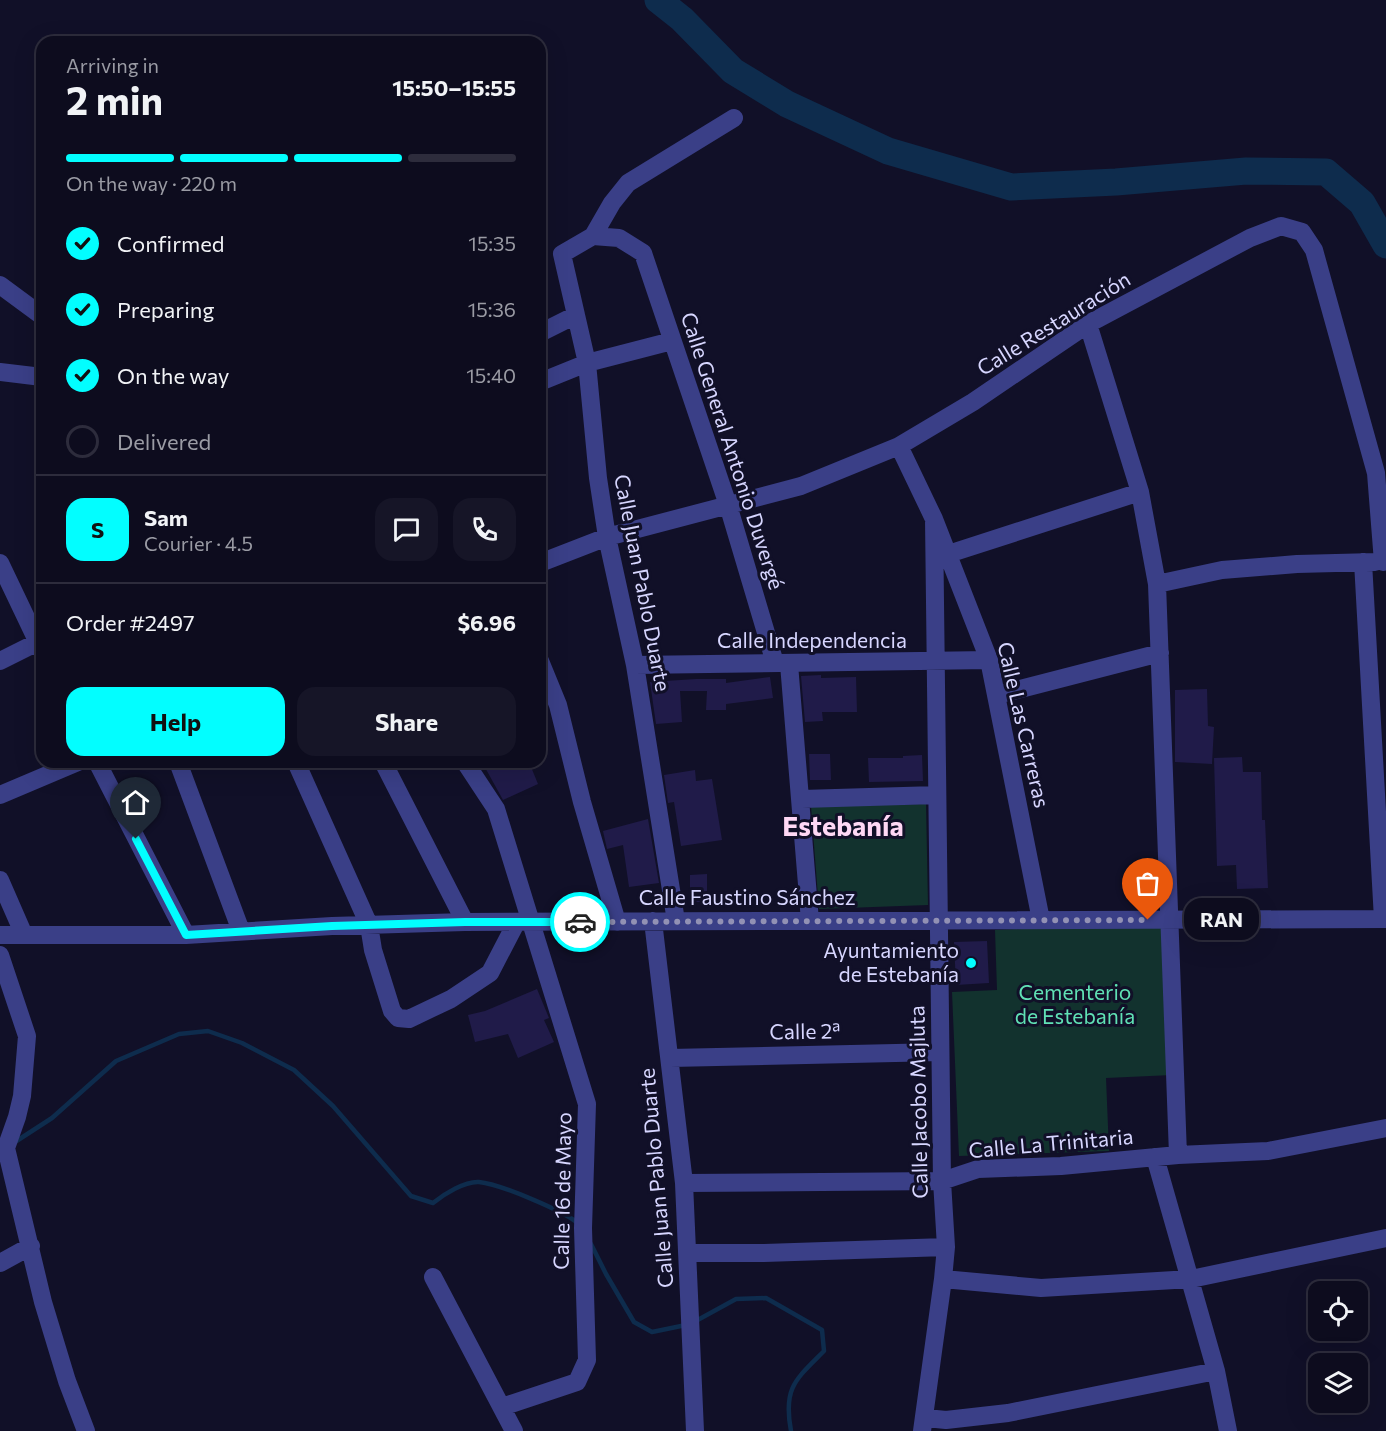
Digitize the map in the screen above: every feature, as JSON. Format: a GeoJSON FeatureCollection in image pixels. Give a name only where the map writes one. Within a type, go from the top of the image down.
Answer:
{"type":"FeatureCollection","features":[{"type":"Feature","properties":{"kind":"street"},"geometry":{"type":"LineString","coordinates":[[593,236],[612,203],[628,183],[734,118]]}},
{"type":"Feature","properties":{"kind":"street","name":"Calle Restauración"},"geometry":{"type":"LineString","coordinates":[[546,560],[607,537],[801,486],[899,446],[973,402],[1088,324],[1250,238],[1281,226],[1302,232],[1314,250],[1376,473],[1385,562]]}},
{"type":"Feature","properties":{"kind":"street","name":"Calle General Antonio Duvergé"},"geometry":{"type":"LineString","coordinates":[[593,236],[619,238],[644,254],[782,663],[802,799],[810,921]]}},
{"type":"Feature","properties":{"kind":"street","name":"Calle Juan Pablo Duarte"},"geometry":{"type":"LineString","coordinates":[[593,236],[562,254],[587,363],[598,478],[607,537],[635,665],[676,921]]}},
{"type":"Feature","properties":{"kind":"street"},"geometry":{"type":"LineString","coordinates":[[0,285],[36,312]]}},
{"type":"Feature","properties":{"kind":"street"},"geometry":{"type":"LineString","coordinates":[[546,330],[576,315]]}},
{"type":"Feature","properties":{"kind":"street"},"geometry":{"type":"LineString","coordinates":[[1088,324],[1140,492],[1157,584],[1178,1155]]}},
{"type":"Feature","properties":{"kind":"street"},"geometry":{"type":"LineString","coordinates":[[546,380],[587,363],[672,341]]}},
{"type":"Feature","properties":{"kind":"street"},"geometry":{"type":"LineString","coordinates":[[0,372],[36,377]]}},
{"type":"Feature","properties":{"kind":"street","name":"Calle Jacobo Majluta"},"geometry":{"type":"LineString","coordinates":[[899,446],[934,519],[941,556],[936,662],[942,1181],[946,1247],[924,1424]]}},
{"type":"Feature","properties":{"kind":"street"},"geometry":{"type":"LineString","coordinates":[[941,556],[1140,492]]}},
{"type":"Feature","properties":{"kind":"street","name":"Calle Las Carreras"},"geometry":{"type":"LineString","coordinates":[[941,556],[989,660],[1041,920]]}},
{"type":"Feature","properties":{"kind":"street"},"geometry":{"type":"LineString","coordinates":[[1363,562],[1379,738],[1384,919]]}},
{"type":"Feature","properties":{"kind":"street"},"geometry":{"type":"LineString","coordinates":[[1157,584],[1222,570],[1297,564],[1385,562]]}},
{"type":"Feature","properties":{"kind":"street"},"geometry":{"type":"LineString","coordinates":[[0,563],[36,634]]}},
{"type":"Feature","properties":{"kind":"street"},"geometry":{"type":"LineString","coordinates":[[0,661],[36,646]]}},
{"type":"Feature","properties":{"kind":"street"},"geometry":{"type":"LineString","coordinates":[[997,695],[1160,653]]}},
{"type":"Feature","properties":{"kind":"street","name":"Calle Independencia"},"geometry":{"type":"LineString","coordinates":[[635,665],[989,660]]}},
{"type":"Feature","properties":{"kind":"street"},"geometry":{"type":"LineString","coordinates":[[546,676],[558,705],[582,802],[617,922]]}},
{"type":"Feature","properties":{"kind":"street"},"geometry":{"type":"LineString","coordinates":[[0,795],[64,768]]}},
{"type":"Feature","properties":{"kind":"street"},"geometry":{"type":"LineString","coordinates":[[100,768],[186,935]]}},
{"type":"Feature","properties":{"kind":"street"},"geometry":{"type":"LineString","coordinates":[[180,768],[241,931]]}},
{"type":"Feature","properties":{"kind":"street"},"geometry":{"type":"LineString","coordinates":[[299,768],[369,925],[373,950],[392,1011],[398,1018],[409,1019],[451,999],[490,973],[523,923]]}},
{"type":"Feature","properties":{"kind":"street"},"geometry":{"type":"LineString","coordinates":[[386,768],[465,922]]}},
{"type":"Feature","properties":{"kind":"street","name":"Calle 16 de Mayo"},"geometry":{"type":"LineString","coordinates":[[469,768],[496,809],[523,923],[587,1104],[583,1228],[587,1360],[577,1382],[502,1407]]}},
{"type":"Feature","properties":{"kind":"street"},"geometry":{"type":"LineString","coordinates":[[802,799],[937,795]]}},
{"type":"Feature","properties":{"kind":"street"},"geometry":{"type":"LineString","coordinates":[[0,880],[24,935]]}},
{"type":"Feature","properties":{"kind":"street","name":"Calle Faustino Sánchez"},"geometry":{"type":"LineString","coordinates":[[0,935],[186,935],[465,922],[1384,919]]}},
{"type":"Feature","properties":{"kind":"street","name":"Calle Juan Pablo Duarte"},"geometry":{"type":"LineString","coordinates":[[653,921],[684,1184],[695,1431]]}},
{"type":"Feature","properties":{"kind":"street"},"geometry":{"type":"LineString","coordinates":[[0,955],[27,1036],[22,1096],[8,1115],[6,1148],[43,1302],[67,1381],[86,1431]]}},
{"type":"Feature","properties":{"kind":"street","name":"Calle 2ª"},"geometry":{"type":"LineString","coordinates":[[670,1058],[940,1052]]}},
{"type":"Feature","properties":{"kind":"street","name":"Calle La Trinitaria"},"geometry":{"type":"LineString","coordinates":[[684,1184],[942,1181],[978,1169],[1061,1166],[1178,1155],[1268,1151],[1386,1128]]}},
{"type":"Feature","properties":{"kind":"street"},"geometry":{"type":"LineString","coordinates":[[1155,1157],[1216,1371],[1228,1431]]}},
{"type":"Feature","properties":{"kind":"street"},"geometry":{"type":"LineString","coordinates":[[943,1279],[1041,1288],[1191,1278],[1386,1238]]}},
{"type":"Feature","properties":{"kind":"street"},"geometry":{"type":"LineString","coordinates":[[0,1263],[31,1246]]}},
{"type":"Feature","properties":{"kind":"street"},"geometry":{"type":"LineString","coordinates":[[687,1253],[946,1247]]}},
{"type":"Feature","properties":{"kind":"street"},"geometry":{"type":"LineString","coordinates":[[433,1277],[514,1431]]}},
{"type":"Feature","properties":{"kind":"street"},"geometry":{"type":"LineString","coordinates":[[924,1424],[1008,1413],[1216,1371]]}},
{"type":"Feature","properties":{"kind":"green space"},"geometry":{"type":"Polygon","coordinates":[[[926,804],[928,905],[819,909],[811,806],[926,804]]]}},
{"type":"Feature","properties":{"kind":"green space","name":"Cementerio de Estebanía"},"geometry":{"type":"Polygon","coordinates":[[[1165,923],[1172,1075],[1106,1078],[1109,1151],[959,1156],[952,992],[997,990],[995,930],[1165,923]]]}},
{"type":"Feature","properties":{"kind":"building"},"geometry":{"type":"Polygon","coordinates":[[[821,675],[821,678],[856,677],[857,712],[822,712],[823,721],[805,722],[801,676],[821,675]]]}},
{"type":"Feature","properties":{"kind":"building"},"geometry":{"type":"Polygon","coordinates":[[[770,677],[773,698],[726,704],[726,710],[706,710],[707,691],[680,691],[682,722],[656,724],[650,682],[726,679],[726,683],[770,677]]]}},
{"type":"Feature","properties":{"kind":"building"},"geometry":{"type":"Polygon","coordinates":[[[1207,689],[1208,726],[1214,727],[1212,764],[1175,762],[1175,690],[1207,689]]]}},
{"type":"Feature","properties":{"kind":"building"},"geometry":{"type":"Polygon","coordinates":[[[809,754],[830,754],[831,780],[810,780],[809,754]]]}},
{"type":"Feature","properties":{"kind":"building"},"geometry":{"type":"Polygon","coordinates":[[[922,755],[923,781],[869,782],[868,758],[903,758],[903,756],[922,755]]]}},
{"type":"Feature","properties":{"kind":"building"},"geometry":{"type":"Polygon","coordinates":[[[1242,757],[1243,772],[1261,772],[1262,820],[1265,820],[1268,888],[1237,889],[1236,865],[1217,866],[1214,758],[1242,757]]]}},
{"type":"Feature","properties":{"kind":"building"},"geometry":{"type":"Polygon","coordinates":[[[485,768],[531,768],[538,784],[503,800],[485,768]]]}},
{"type":"Feature","properties":{"kind":"building"},"geometry":{"type":"Polygon","coordinates":[[[695,770],[696,781],[712,779],[722,840],[681,846],[674,802],[668,803],[664,775],[695,770]]]}},
{"type":"Feature","properties":{"kind":"building"},"geometry":{"type":"Polygon","coordinates":[[[648,819],[659,883],[629,887],[623,845],[607,849],[603,831],[648,819]]]}},
{"type":"Feature","properties":{"kind":"building"},"geometry":{"type":"Polygon","coordinates":[[[707,874],[707,902],[690,902],[690,875],[707,874]]]}},
{"type":"Feature","properties":{"kind":"building","name":"Ayuntamiento de Estebanía"},"geometry":{"type":"Polygon","coordinates":[[[987,941],[989,983],[956,985],[954,942],[987,941]]]}},
{"type":"Feature","properties":{"kind":"building"},"geometry":{"type":"Polygon","coordinates":[[[537,989],[549,1018],[544,1020],[554,1042],[518,1058],[508,1034],[475,1042],[468,1015],[485,1011],[537,989]]]}},
{"type":"Feature","properties":{"kind":"waterway"},"geometry":{"type":"LineString","coordinates":[[658,0],[682,19],[733,71],[787,104],[888,151],[1011,187],[1116,182],[1246,171],[1326,172],[1362,203],[1386,245]]}},
{"type":"Feature","properties":{"kind":"waterway"},"geometry":{"type":"LineString","coordinates":[[15,1142],[52,1118],[116,1061],[179,1034],[208,1031],[242,1043],[294,1070],[333,1106],[411,1196],[433,1203],[461,1186],[479,1182],[531,1199],[560,1212],[579,1224]]}},
{"type":"Feature","properties":{"kind":"waterway"},"geometry":{"type":"LineString","coordinates":[[591,1244],[634,1322],[652,1332],[686,1325]]}},
{"type":"Feature","properties":{"kind":"waterway"},"geometry":{"type":"LineString","coordinates":[[694,1322],[736,1299],[766,1298],[822,1330],[824,1351],[805,1370],[790,1394],[791,1431]]}},
{"type":"Feature","properties":{"kind":"way so far"},"geometry":{"type":"LineString","coordinates":[[580,922],[1148,920]]}},
{"type":"Feature","properties":{"kind":"place","name":"RAN"},"geometry":{"type":"Point","coordinates":[1148,920]}},
{"type":"Feature","properties":{"kind":"place","name":"Ayuntamiento de Estebanía"},"geometry":{"type":"Point","coordinates":[971,963]}},
{"type":"Feature","properties":{"kind":"district","name":"Estebanía"},"geometry":{"type":"Point","coordinates":[843,827]}},
{"type":"Feature","properties":{"kind":"route"},"geometry":{"type":"LineString","coordinates":[[136,839],[186,935],[332,926],[465,922],[580,922]]}}]}
